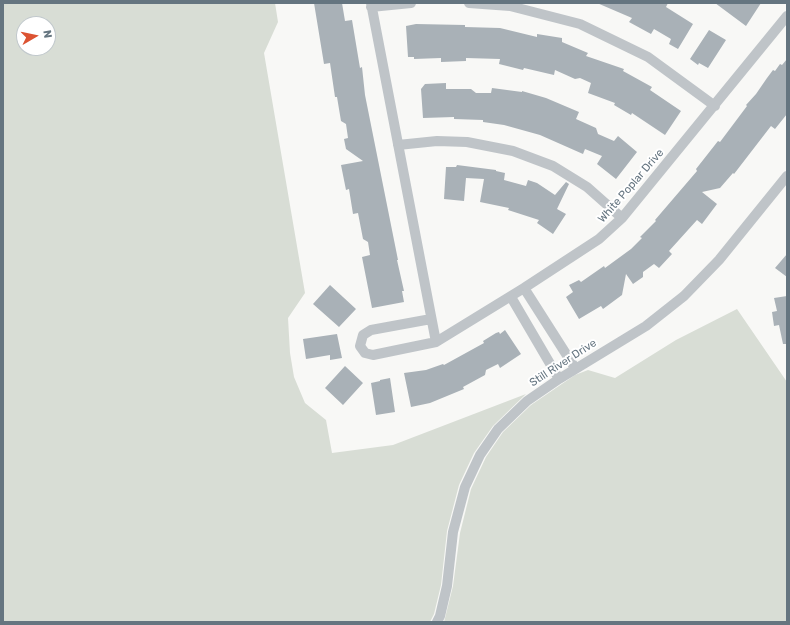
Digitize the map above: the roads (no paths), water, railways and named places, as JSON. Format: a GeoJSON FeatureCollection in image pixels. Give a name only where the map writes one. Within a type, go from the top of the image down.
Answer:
{"type":"FeatureCollection","features":[{"type":"Feature","properties":{"kind":"street"},"geometry":{"type":"LineString","coordinates":[[411,3],[371,5],[436,342]]}},
{"type":"Feature","properties":{"kind":"street"},"geometry":{"type":"LineString","coordinates":[[469,3],[510,6],[580,24],[648,57],[715,106]]}},
{"type":"Feature","properties":{"kind":"street","name":"White Poplar Drive"},"geometry":{"type":"LineString","coordinates":[[431,319],[370,330],[363,335],[360,346],[365,352],[373,355],[436,342],[524,288],[599,239],[622,218],[787,16]]}},
{"type":"Feature","properties":{"kind":"street"},"geometry":{"type":"LineString","coordinates":[[398,145],[437,140],[467,142],[513,150],[559,169],[587,187],[622,218]]}},
{"type":"Feature","properties":{"kind":"street","name":"Still River Drive"},"geometry":{"type":"LineString","coordinates":[[437,622],[440,616],[447,586],[455,525],[465,487],[480,455],[498,429],[527,401],[559,378],[646,326],[684,296],[719,260],[787,177]]}},
{"type":"Feature","properties":{"kind":"street"},"geometry":{"type":"LineString","coordinates":[[524,288],[575,368]]}},
{"type":"Feature","properties":{"kind":"street"},"geometry":{"type":"LineString","coordinates":[[511,296],[559,378]]}},
{"type":"Feature","properties":{"kind":"street"},"geometry":{"type":"LineString","coordinates":[[538,342],[553,333]]}}]}
